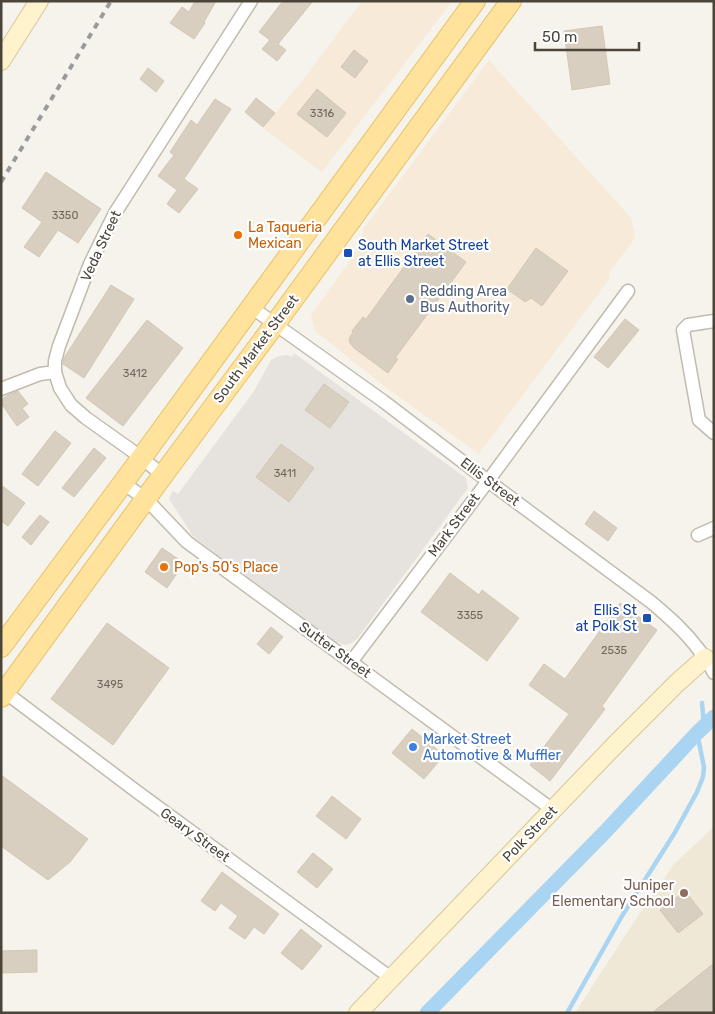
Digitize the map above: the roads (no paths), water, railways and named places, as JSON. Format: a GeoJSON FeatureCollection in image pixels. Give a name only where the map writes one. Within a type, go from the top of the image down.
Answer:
{"type":"FeatureCollection","features":[{"type":"Feature","properties":{"kind":"main road","name":"South Market Street"},"geometry":{"type":"LineString","coordinates":[[1,647],[475,1]]}},
{"type":"Feature","properties":{"kind":"main road","name":"South Market Street"},"geometry":{"type":"LineString","coordinates":[[3,693],[511,1]]}},
{"type":"Feature","properties":{"kind":"main road"},"geometry":{"type":"LineString","coordinates":[[393,114],[418,128]]}},
{"type":"Feature","properties":{"kind":"street"},"geometry":{"type":"LineString","coordinates":[[1,61],[39,1]]}},
{"type":"Feature","properties":{"kind":"street","name":"Veda Street"},"geometry":{"type":"LineString","coordinates":[[162,474],[71,405],[63,394],[55,372],[55,361],[90,264],[115,212],[251,1]]}},
{"type":"Feature","properties":{"kind":"street","name":"Mark Street"},"geometry":{"type":"LineString","coordinates":[[351,662],[628,291]]}},
{"type":"Feature","properties":{"kind":"street","name":"Ellis Street"},"geometry":{"type":"LineString","coordinates":[[251,307],[383,401],[666,614],[709,655],[714,673]]}},
{"type":"Feature","properties":{"kind":"street"},"geometry":{"type":"LineString","coordinates":[[714,321],[688,325],[683,330],[699,420],[714,433]]}},
{"type":"Feature","properties":{"kind":"street"},"geometry":{"type":"LineString","coordinates":[[1,389],[40,374],[55,372]]}},
{"type":"Feature","properties":{"kind":"street","name":"Sutter Street"},"geometry":{"type":"LineString","coordinates":[[123,483],[146,499],[186,542],[552,810]]}},
{"type":"Feature","properties":{"kind":"street"},"geometry":{"type":"LineString","coordinates":[[698,535],[714,528]]}},
{"type":"Feature","properties":{"kind":"street","name":"Polk Street"},"geometry":{"type":"LineString","coordinates":[[358,1013],[677,682],[709,655]]}},
{"type":"Feature","properties":{"kind":"street","name":"Geary Street"},"geometry":{"type":"LineString","coordinates":[[3,693],[391,978]]}},
{"type":"Feature","properties":{"kind":"waterway"},"geometry":{"type":"LineString","coordinates":[[702,703],[704,726]]}},
{"type":"Feature","properties":{"kind":"waterway"},"geometry":{"type":"LineString","coordinates":[[427,1013],[605,832],[714,717]]}},
{"type":"Feature","properties":{"kind":"waterway"},"geometry":{"type":"LineString","coordinates":[[567,1013],[622,916],[674,834],[697,792],[703,777],[704,767],[697,733]]}},
{"type":"Feature","properties":{"kind":"railway"},"geometry":{"type":"LineString","coordinates":[[1,182],[111,1]]}},
{"type":"Feature","properties":{"kind":"place","name":"La Taqueria Mexican"},"geometry":{"type":"Point","coordinates":[238,235]}},
{"type":"Feature","properties":{"kind":"place","name":"South Market Street at Ellis Street"},"geometry":{"type":"Point","coordinates":[348,253]}},
{"type":"Feature","properties":{"kind":"place","name":"Redding Area Bus Authority"},"geometry":{"type":"Point","coordinates":[410,299]}},
{"type":"Feature","properties":{"kind":"place","name":"Pop's 50's Place"},"geometry":{"type":"Point","coordinates":[164,567]}},
{"type":"Feature","properties":{"kind":"place","name":"Ellis St at Polk St"},"geometry":{"type":"Point","coordinates":[647,618]}},
{"type":"Feature","properties":{"kind":"place","name":"Market Street Automotive & Muffler"},"geometry":{"type":"Point","coordinates":[413,747]}},
{"type":"Feature","properties":{"kind":"place","name":"Juniper Elementary School"},"geometry":{"type":"Point","coordinates":[684,893]}}]}
